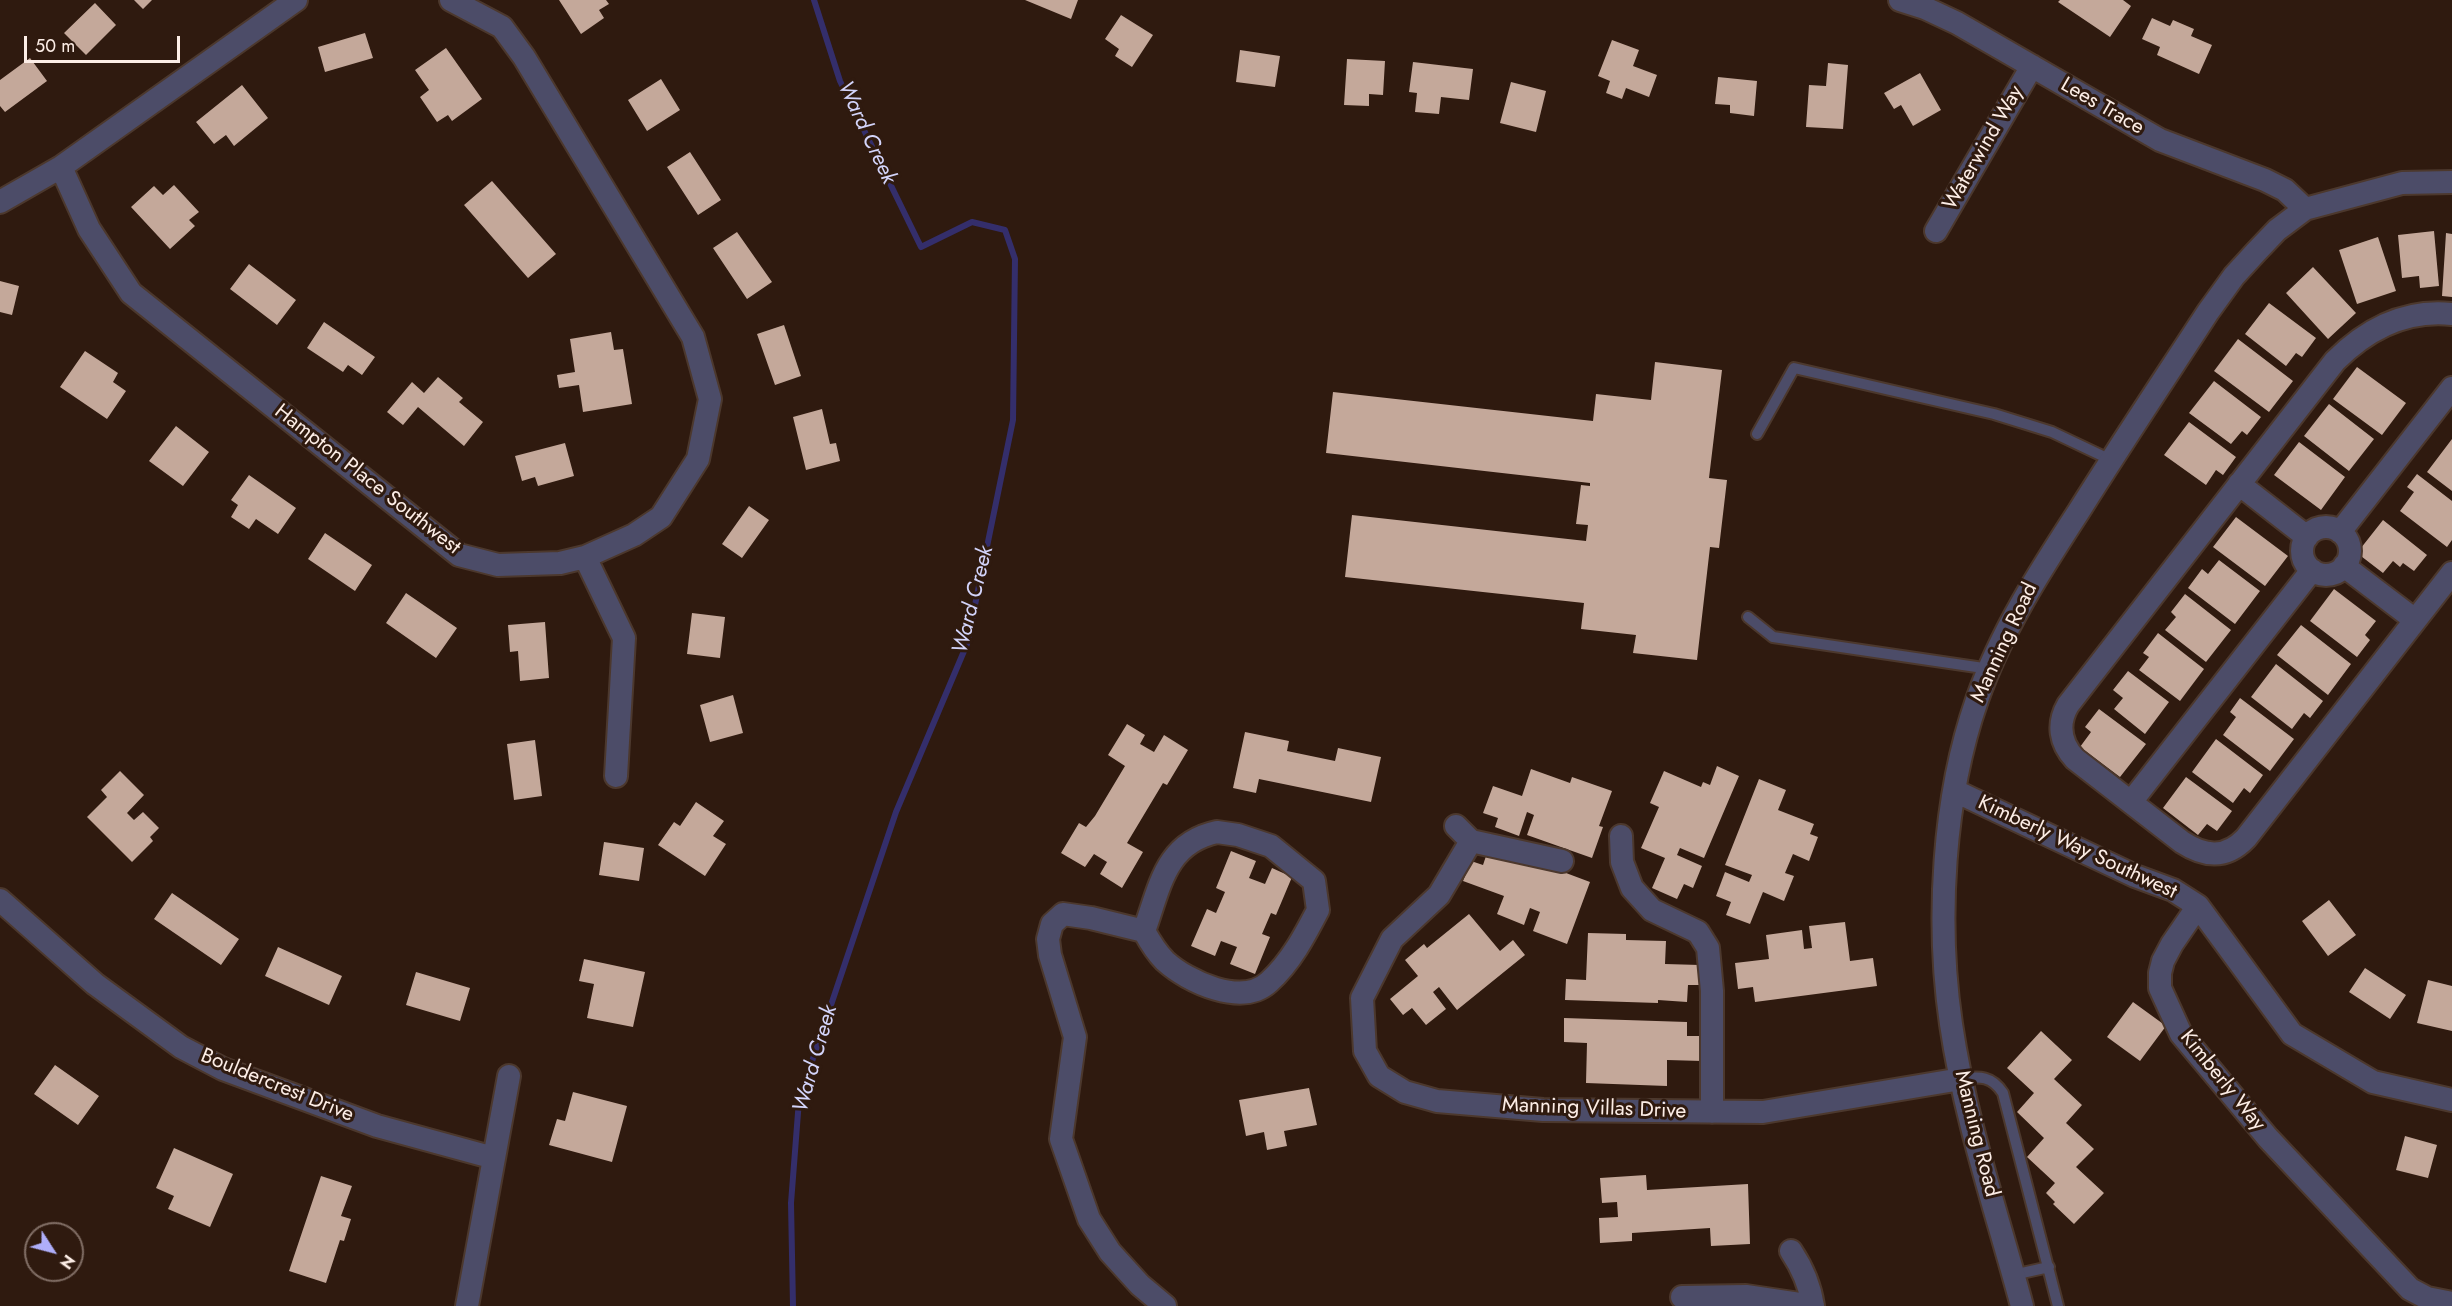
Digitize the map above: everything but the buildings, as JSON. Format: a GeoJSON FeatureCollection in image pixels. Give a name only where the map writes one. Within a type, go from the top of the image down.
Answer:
{"type":"FeatureCollection","features":[{"type":"Feature","properties":{"kind":"street"},"geometry":{"type":"LineString","coordinates":[[0,202],[61,167],[296,0]]}},
{"type":"Feature","properties":{"kind":"street","name":"Hampton Place Southwest"},"geometry":{"type":"LineString","coordinates":[[61,167],[89,229],[131,293],[459,555],[498,566],[560,563],[585,557],[634,535],[661,517],[698,459],[710,399],[693,337],[524,57],[502,27],[451,0]]}},
{"type":"Feature","properties":{"kind":"street","name":"Lees Trace"},"geometry":{"type":"LineString","coordinates":[[1900,0],[1925,8],[1957,23],[2160,140],[2285,190],[2305,208]]}},
{"type":"Feature","properties":{"kind":"street","name":"Waterwind Way"},"geometry":{"type":"LineString","coordinates":[[1936,231],[2032,66]]}},
{"type":"Feature","properties":{"kind":"street","name":"Manning Road"},"geometry":{"type":"LineString","coordinates":[[2022,1306],[1961,1079],[1951,1023],[1944,939],[1948,846],[1961,755],[1969,725],[1990,669],[2019,607],[2111,460],[2234,276],[2277,230],[2305,208],[2402,183],[2452,182]]}},
{"type":"Feature","properties":{"kind":"street"},"geometry":{"type":"LineString","coordinates":[[2452,314],[2434,313],[2406,317],[2371,331],[2335,361],[2068,705],[2062,715],[2061,735],[2070,754],[2198,852],[2219,853],[2236,847],[2246,838],[2452,573]]}},
{"type":"Feature","properties":{"kind":"street"},"geometry":{"type":"LineString","coordinates":[[2340,532],[2452,388]]}},
{"type":"Feature","properties":{"kind":"street"},"geometry":{"type":"LineString","coordinates":[[2239,484],[2307,537]]}},
{"type":"Feature","properties":{"kind":"street"},"geometry":{"type":"LineString","coordinates":[[2327,527],[2340,532],[2348,543],[2349,552],[2344,566],[2334,574],[2325,575],[2312,570],[2303,560],[2304,541],[2318,528],[2327,527]]}},
{"type":"Feature","properties":{"kind":"street"},"geometry":{"type":"LineString","coordinates":[[585,557],[624,638],[616,776]]}},
{"type":"Feature","properties":{"kind":"street"},"geometry":{"type":"LineString","coordinates":[[2344,566],[2415,620]]}},
{"type":"Feature","properties":{"kind":"street"},"geometry":{"type":"LineString","coordinates":[[2131,802],[2312,570]]}},
{"type":"Feature","properties":{"kind":"street","name":"Kimberly Way Southwest"},"geometry":{"type":"LineString","coordinates":[[1955,791],[2134,876],[2173,890],[2198,906]]}},
{"type":"Feature","properties":{"kind":"street"},"geometry":{"type":"LineString","coordinates":[[1144,931],[1168,865],[1179,850],[1204,834],[1217,832],[1238,835],[1271,846],[1314,881],[1318,910],[1287,961],[1269,982],[1257,990],[1231,992],[1208,987],[1166,962],[1153,947],[1144,931],[1091,918],[1063,914],[1052,924],[1048,939],[1050,955],[1075,1037],[1061,1139],[1089,1219],[1110,1252],[1140,1285],[1165,1306]]}},
{"type":"Feature","properties":{"kind":"street","name":"Manning Villas Drive"},"geometry":{"type":"LineString","coordinates":[[1562,861],[1463,834],[1439,895],[1392,939],[1362,998],[1365,1051],[1379,1076],[1405,1092],[1437,1101],[1543,1110],[1712,1112],[1763,1112],[1961,1079]]}},
{"type":"Feature","properties":{"kind":"street"},"geometry":{"type":"LineString","coordinates":[[1621,836],[1622,862],[1632,888],[1652,910],[1698,932],[1708,948],[1713,991],[1712,1112]]}},
{"type":"Feature","properties":{"kind":"street","name":"Bouldercrest Drive"},"geometry":{"type":"LineString","coordinates":[[0,900],[95,984],[181,1047],[224,1069],[377,1126],[494,1158]]}},
{"type":"Feature","properties":{"kind":"street"},"geometry":{"type":"LineString","coordinates":[[2198,906],[2292,1034],[2373,1082],[2452,1100]]}},
{"type":"Feature","properties":{"kind":"street","name":"Kimberly Way"},"geometry":{"type":"LineString","coordinates":[[2198,906],[2172,944],[2163,961],[2160,973],[2160,988],[2181,1034],[2268,1138],[2410,1289],[2427,1298],[2452,1303]]}},
{"type":"Feature","properties":{"kind":"street"},"geometry":{"type":"LineString","coordinates":[[467,1306],[485,1218],[509,1076]]}},
{"type":"Feature","properties":{"kind":"street"},"geometry":{"type":"LineString","coordinates":[[1682,1297],[1746,1296],[1813,1306],[1810,1287],[1803,1269],[1791,1251]]}},
{"type":"Feature","properties":{"kind":"lane"},"geometry":{"type":"LineString","coordinates":[[1757,434],[1794,368],[1994,414],[2052,432],[2111,460]]}},
{"type":"Feature","properties":{"kind":"lane"},"geometry":{"type":"LineString","coordinates":[[1748,617],[1773,637],[1990,669]]}},
{"type":"Feature","properties":{"kind":"lane"},"geometry":{"type":"LineString","coordinates":[[1961,1079],[1987,1078],[1996,1083],[2003,1093],[2058,1306]]}},
{"type":"Feature","properties":{"kind":"lane"},"geometry":{"type":"LineString","coordinates":[[2013,1275],[2049,1267]]}},
{"type":"Feature","properties":{"kind":"waterway","name":"Ward Creek"},"geometry":{"type":"LineString","coordinates":[[793,1306],[791,1203],[799,1100],[896,812],[967,644],[1013,420],[1015,259],[1005,230],[972,222],[921,247],[840,81],[814,0]]}}]}
